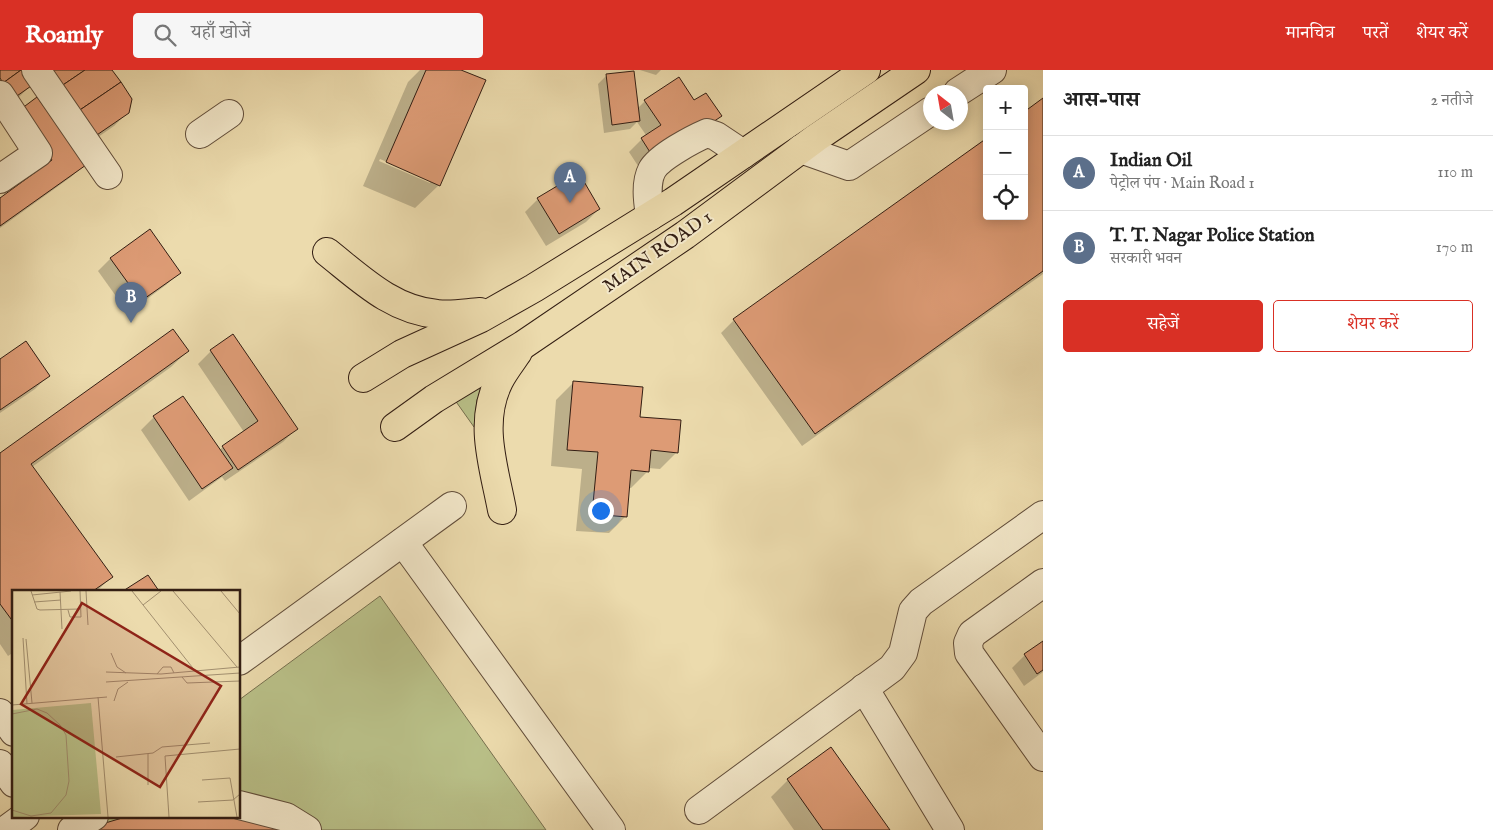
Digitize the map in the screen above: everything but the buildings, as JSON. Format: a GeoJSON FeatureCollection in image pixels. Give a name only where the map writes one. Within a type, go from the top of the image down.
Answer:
{"type":"FeatureCollection","features":[{"type":"Feature","properties":{"kind":"main road","name":"MAIN ROAD 1"},"geometry":{"type":"LineString","coordinates":[[395,426],[434,399],[524,344],[685,235],[801,149],[916,70]]}},
{"type":"Feature","properties":{"kind":"main road","name":"MAIN ROAD 1"},"geometry":{"type":"LineString","coordinates":[[363,378],[402,354],[492,311],[534,288],[650,216],[743,154],[860,71]]}},
{"type":"Feature","properties":{"kind":"main road"},"geometry":{"type":"LineString","coordinates":[[327,252],[388,299],[408,308],[436,314],[492,311]]}},
{"type":"Feature","properties":{"kind":"main road"},"geometry":{"type":"LineString","coordinates":[[502,510],[487,429],[490,404],[499,380],[524,344]]}},
{"type":"Feature","properties":{"kind":"street"},"geometry":{"type":"LineString","coordinates":[[36,70],[108,175]]}},
{"type":"Feature","properties":{"kind":"street"},"geometry":{"type":"LineString","coordinates":[[968,86],[992,70]]}},
{"type":"Feature","properties":{"kind":"street"},"geometry":{"type":"LineString","coordinates":[[0,179],[38,152],[3,107]]}},
{"type":"Feature","properties":{"kind":"street"},"geometry":{"type":"LineString","coordinates":[[200,134],[229,114]]}},
{"type":"Feature","properties":{"kind":"street"},"geometry":{"type":"LineString","coordinates":[[801,149],[849,166],[923,116]]}},
{"type":"Feature","properties":{"kind":"street"},"geometry":{"type":"LineString","coordinates":[[650,216],[648,186],[652,170],[659,161],[693,139],[707,133],[716,136],[743,154]]}},
{"type":"Feature","properties":{"kind":"street"},"geometry":{"type":"LineString","coordinates":[[240,660],[452,506]]}},
{"type":"Feature","properties":{"kind":"street"},"geometry":{"type":"LineString","coordinates":[[699,810],[892,668],[903,652],[913,611],[921,602],[1043,514]]}},
{"type":"Feature","properties":{"kind":"street"},"geometry":{"type":"LineString","coordinates":[[403,542],[611,830]]}},
{"type":"Feature","properties":{"kind":"street"},"geometry":{"type":"LineString","coordinates":[[1043,583],[972,634],[968,643],[969,653],[1043,757]]}},
{"type":"Feature","properties":{"kind":"street"},"geometry":{"type":"LineString","coordinates":[[864,688],[950,830]]}},
{"type":"Feature","properties":{"kind":"street"},"geometry":{"type":"LineString","coordinates":[[0,713],[12,729]]}},
{"type":"Feature","properties":{"kind":"street"},"geometry":{"type":"LineString","coordinates":[[0,764],[12,780]]}},
{"type":"Feature","properties":{"kind":"street"},"geometry":{"type":"LineString","coordinates":[[240,805],[286,817],[307,830]]}},
{"type":"Feature","properties":{"kind":"street"},"geometry":{"type":"LineString","coordinates":[[6,830],[21,818]]}},
{"type":"Feature","properties":{"kind":"street"},"geometry":{"type":"LineString","coordinates":[[72,830],[91,818]]}},
{"type":"Feature","properties":{"kind":"green space"},"geometry":{"type":"Polygon","coordinates":[[[489,375],[477,400],[474,427],[452,396],[489,375]]]}},
{"type":"Feature","properties":{"kind":"green space"},"geometry":{"type":"Polygon","coordinates":[[[380,596],[546,830],[61,830],[76,818],[240,818],[240,699],[380,596]]]}},
{"type":"Feature","properties":{"kind":"place","name":"Indian Oil"},"geometry":{"type":"Point","coordinates":[570,203]}},
{"type":"Feature","properties":{"kind":"place","name":"T. T. Nagar Police Station"},"geometry":{"type":"Point","coordinates":[131,323]}}]}
